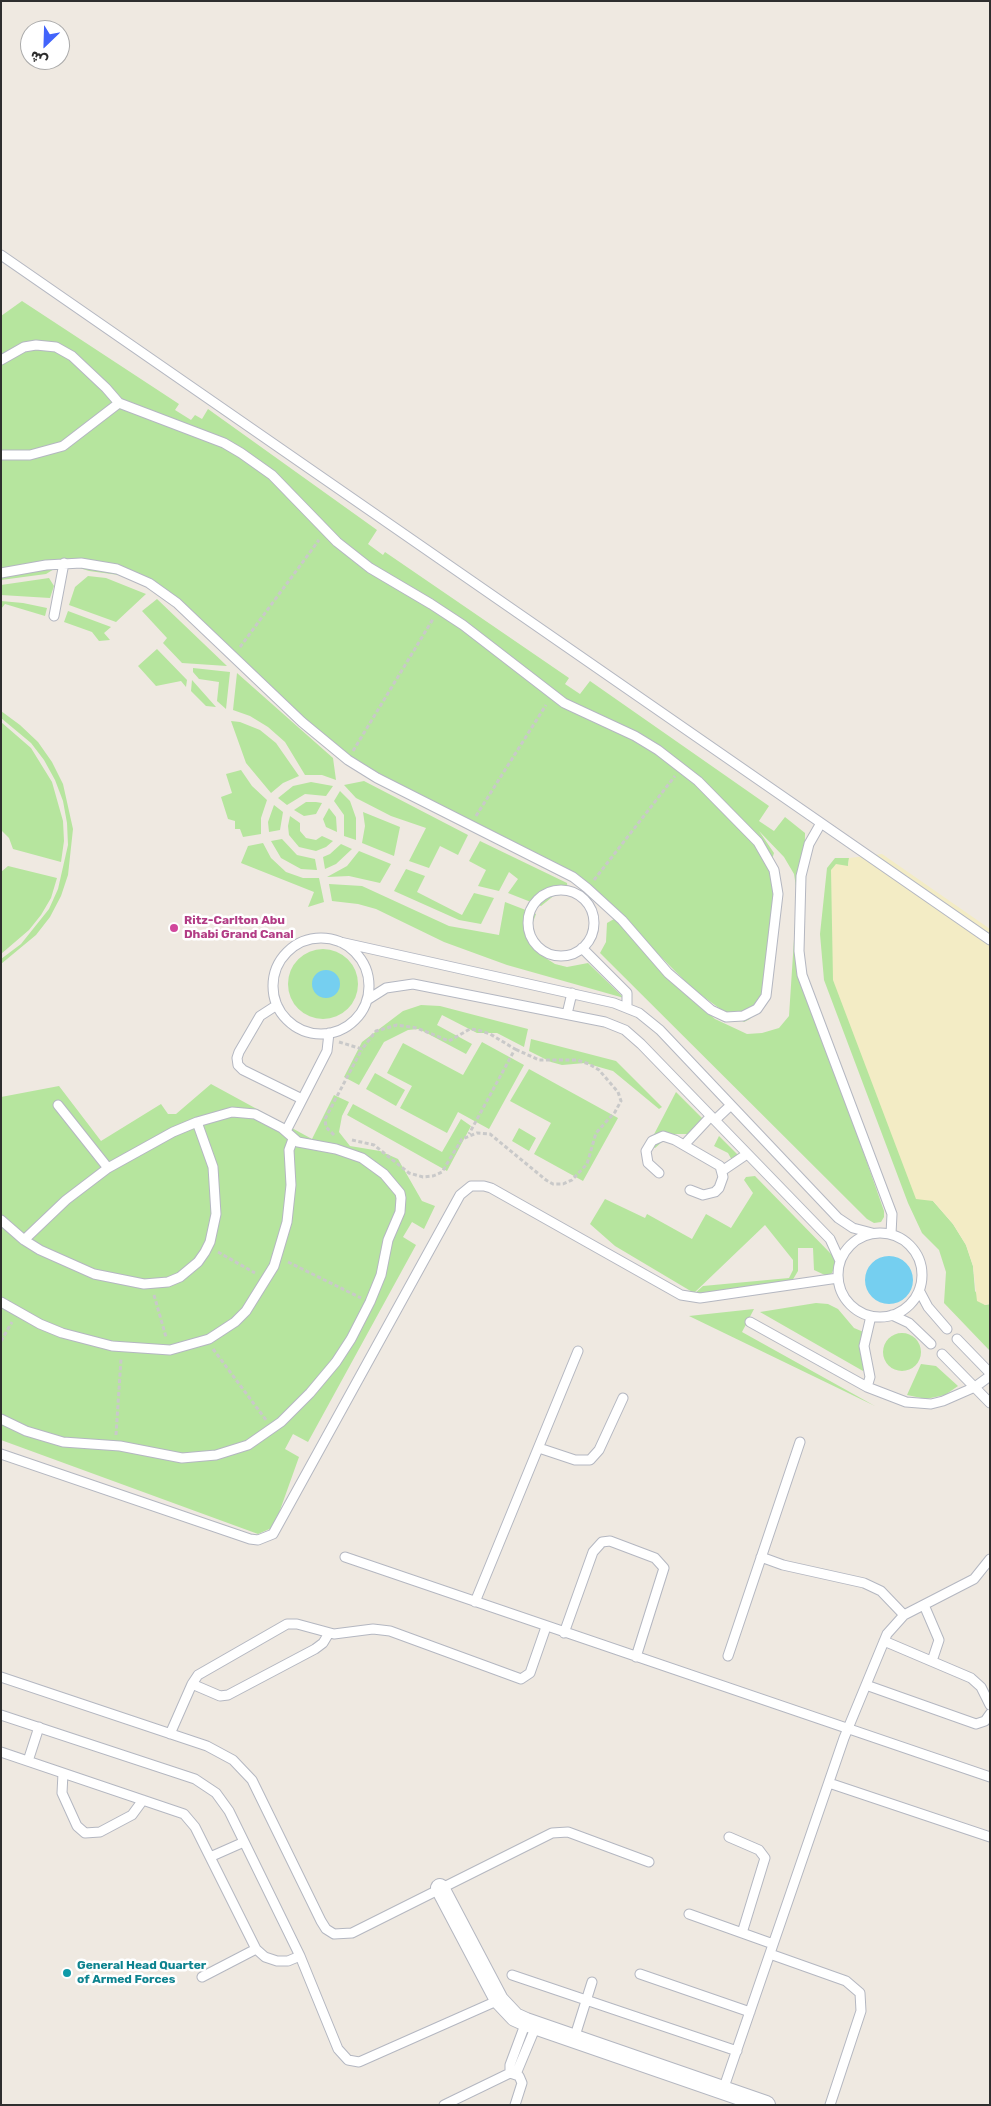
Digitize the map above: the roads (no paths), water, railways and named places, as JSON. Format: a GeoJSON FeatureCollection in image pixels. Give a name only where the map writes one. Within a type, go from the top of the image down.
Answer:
{"type":"FeatureCollection","features":[{"type":"Feature","properties":{"kind":"street"},"geometry":{"type":"LineString","coordinates":[[440,1888],[499,2000],[509,2012],[531,2024],[766,2105]]}},
{"type":"Feature","properties":{"kind":"lane"},"geometry":{"type":"LineString","coordinates":[[1,254],[990,940]]}},
{"type":"Feature","properties":{"kind":"lane"},"geometry":{"type":"LineString","coordinates":[[1,360],[24,347],[36,345],[56,347],[72,356],[106,388],[118,403],[224,444],[241,453],[284,486],[326,531],[370,568],[439,609],[552,695],[576,709],[635,736],[682,767],[716,797],[758,842],[774,870],[777,882],[777,907],[768,988],[762,1003],[751,1013],[735,1018],[726,1017],[711,1010],[668,973],[622,920],[573,877],[377,778],[348,760],[302,722],[177,603],[149,583],[133,575],[99,565],[64,563],[1,573]]}},
{"type":"Feature","properties":{"kind":"lane"},"geometry":{"type":"LineString","coordinates":[[1,455],[36,454],[63,446],[118,403]]}},
{"type":"Feature","properties":{"kind":"lane"},"geometry":{"type":"LineString","coordinates":[[54,616],[64,563]]}},
{"type":"Feature","properties":{"kind":"lane"},"geometry":{"type":"LineString","coordinates":[[820,823],[809,844],[801,876],[800,951],[802,975],[892,1214],[891,1234]]}},
{"type":"Feature","properties":{"kind":"lane"},"geometry":{"type":"LineString","coordinates":[[582,896],[587,888]]}},
{"type":"Feature","properties":{"kind":"lane"},"geometry":{"type":"LineString","coordinates":[[567,890],[582,896],[589,903],[595,922],[592,937],[582,948],[568,955],[552,954],[535,943],[528,923],[534,903],[551,891],[567,890]]}},
{"type":"Feature","properties":{"kind":"lane"},"geometry":{"type":"LineString","coordinates":[[340,942],[352,950],[361,960],[367,972],[369,986],[367,1000],[357,1018],[329,1036],[298,1028],[282,1014],[277,1005],[273,986],[274,977],[287,952],[312,939],[331,939],[572,993],[627,1007],[639,1013],[660,1030],[838,1218],[853,1228],[872,1233],[891,1234],[911,1246],[918,1256],[921,1267],[919,1290],[911,1303],[892,1315]]}},
{"type":"Feature","properties":{"kind":"lane"},"geometry":{"type":"LineString","coordinates":[[582,948],[627,994],[627,1007]]}},
{"type":"Feature","properties":{"kind":"lane"},"geometry":{"type":"LineString","coordinates":[[367,1000],[386,988],[413,984],[605,1022],[625,1030],[830,1238],[840,1261]]}},
{"type":"Feature","properties":{"kind":"lane"},"geometry":{"type":"LineString","coordinates":[[567,1014],[572,993]]}},
{"type":"Feature","properties":{"kind":"lane"},"geometry":{"type":"LineString","coordinates":[[277,1005],[260,1016],[239,1052],[237,1058],[238,1065],[243,1070],[302,1100]]}},
{"type":"Feature","properties":{"kind":"lane"},"geometry":{"type":"LineString","coordinates":[[286,1131],[327,1051],[329,1036]]}},
{"type":"Feature","properties":{"kind":"lane"},"geometry":{"type":"LineString","coordinates":[[58,1105],[108,1168]]}},
{"type":"Feature","properties":{"kind":"lane"},"geometry":{"type":"LineString","coordinates":[[684,1145],[713,1118],[731,1105]]}},
{"type":"Feature","properties":{"kind":"lane"},"geometry":{"type":"LineString","coordinates":[[1,1419],[26,1431],[63,1442],[116,1446],[165,1456],[199,1458],[233,1451],[248,1445],[272,1428],[310,1393],[336,1362],[370,1302],[381,1274],[388,1240],[400,1212],[400,1193],[384,1174],[362,1158],[336,1149],[304,1144],[293,1139],[286,1131],[256,1114],[241,1112],[223,1114],[197,1122],[153,1142],[108,1168],[66,1200],[24,1240]]}},
{"type":"Feature","properties":{"kind":"lane"},"geometry":{"type":"LineString","coordinates":[[1,1220],[24,1240],[51,1256],[90,1272],[118,1280],[151,1284],[168,1282],[180,1277],[198,1262],[208,1246],[216,1214],[216,1182],[210,1153],[197,1122]]}},
{"type":"Feature","properties":{"kind":"lane"},"geometry":{"type":"LineString","coordinates":[[659,1173],[652,1168],[646,1157],[646,1151],[652,1141],[657,1138],[669,1137],[716,1162],[722,1171],[722,1183],[715,1192],[704,1195],[690,1190]]}},
{"type":"Feature","properties":{"kind":"lane"},"geometry":{"type":"LineString","coordinates":[[1,1302],[17,1312],[80,1339],[122,1348],[170,1350],[207,1340],[223,1332],[241,1316],[267,1280],[278,1257],[288,1222],[290,1204],[289,1150],[293,1139]]}},
{"type":"Feature","properties":{"kind":"lane"},"geometry":{"type":"LineString","coordinates":[[722,1171],[747,1154]]}},
{"type":"Feature","properties":{"kind":"lane"},"geometry":{"type":"LineString","coordinates":[[1,1454],[250,1540],[258,1540],[272,1534],[460,1195],[471,1186],[478,1185],[491,1188],[680,1296],[700,1298],[838,1278]]}},
{"type":"Feature","properties":{"kind":"lane"},"geometry":{"type":"LineString","coordinates":[[872,1233],[855,1240],[840,1261],[838,1278],[844,1297],[852,1306],[871,1316],[892,1315],[909,1323],[932,1344]]}},
{"type":"Feature","properties":{"kind":"lane"},"geometry":{"type":"LineString","coordinates":[[919,1290],[928,1307],[947,1329]]}},
{"type":"Feature","properties":{"kind":"lane"},"geometry":{"type":"LineString","coordinates":[[868,1387],[870,1376],[864,1346],[871,1316]]}},
{"type":"Feature","properties":{"kind":"lane"},"geometry":{"type":"LineString","coordinates":[[750,1322],[868,1387],[895,1400],[919,1404],[943,1401],[975,1387],[990,1374],[957,1339]]}},
{"type":"Feature","properties":{"kind":"lane"},"geometry":{"type":"LineString","coordinates":[[475,1602],[578,1352]]}},
{"type":"Feature","properties":{"kind":"lane"},"geometry":{"type":"LineString","coordinates":[[942,1354],[990,1403]]}},
{"type":"Feature","properties":{"kind":"lane"},"geometry":{"type":"LineString","coordinates":[[539,1448],[575,1460],[590,1460],[599,1450],[623,1398]]}},
{"type":"Feature","properties":{"kind":"lane"},"geometry":{"type":"LineString","coordinates":[[728,1656],[800,1442]]}},
{"type":"Feature","properties":{"kind":"lane"},"geometry":{"type":"LineString","coordinates":[[564,1633],[593,1552],[602,1542],[610,1541],[655,1558],[664,1568],[636,1657]]}},
{"type":"Feature","properties":{"kind":"lane"},"geometry":{"type":"LineString","coordinates":[[345,1557],[990,1777]]}},
{"type":"Feature","properties":{"kind":"lane"},"geometry":{"type":"LineString","coordinates":[[761,1558],[783,1565],[852,1579],[873,1587],[881,1591],[904,1615]]}},
{"type":"Feature","properties":{"kind":"lane"},"geometry":{"type":"LineString","coordinates":[[723,2090],[848,1729],[884,1641],[892,1626],[904,1615],[974,1579],[990,1559]]}},
{"type":"Feature","properties":{"kind":"lane"},"geometry":{"type":"LineString","coordinates":[[924,1605],[939,1640],[932,1661]]}},
{"type":"Feature","properties":{"kind":"lane"},"geometry":{"type":"LineString","coordinates":[[170,1734],[192,1684],[203,1672],[282,1625],[298,1624],[328,1633],[347,1634],[372,1629],[390,1631],[521,1679],[530,1673],[546,1626]]}},
{"type":"Feature","properties":{"kind":"lane"},"geometry":{"type":"LineString","coordinates":[[192,1684],[220,1696],[228,1695],[315,1649],[323,1643],[328,1633]]}},
{"type":"Feature","properties":{"kind":"lane"},"geometry":{"type":"LineString","coordinates":[[884,1641],[976,1682],[990,1704]]}},
{"type":"Feature","properties":{"kind":"lane"},"geometry":{"type":"LineString","coordinates":[[1,1677],[221,1752],[248,1775],[321,1921],[334,1934],[352,1933],[545,1835],[560,1831],[568,1832],[649,1862]]}},
{"type":"Feature","properties":{"kind":"lane"},"geometry":{"type":"LineString","coordinates":[[866,1686],[976,1724],[985,1721],[990,1714]]}},
{"type":"Feature","properties":{"kind":"lane"},"geometry":{"type":"LineString","coordinates":[[1,1714],[206,1785],[223,1802],[300,1956],[340,2054],[354,2062],[365,2059],[499,2000]]}},
{"type":"Feature","properties":{"kind":"lane"},"geometry":{"type":"LineString","coordinates":[[28,1762],[40,1727]]}},
{"type":"Feature","properties":{"kind":"lane"},"geometry":{"type":"LineString","coordinates":[[1,1752],[143,1800],[189,1818],[256,1949],[265,1956],[278,1961],[288,1961],[300,1956]]}},
{"type":"Feature","properties":{"kind":"lane"},"geometry":{"type":"LineString","coordinates":[[63,1773],[62,1793],[77,1826],[85,1833],[100,1832],[132,1815],[143,1800]]}},
{"type":"Feature","properties":{"kind":"lane"},"geometry":{"type":"LineString","coordinates":[[829,1783],[990,1837]]}},
{"type":"Feature","properties":{"kind":"lane"},"geometry":{"type":"LineString","coordinates":[[729,1837],[759,1850],[765,1858],[742,1933]]}},
{"type":"Feature","properties":{"kind":"lane"},"geometry":{"type":"LineString","coordinates":[[210,1857],[244,1842]]}},
{"type":"Feature","properties":{"kind":"lane"},"geometry":{"type":"LineString","coordinates":[[689,1914],[773,1944]]}},
{"type":"Feature","properties":{"kind":"lane"},"geometry":{"type":"LineString","coordinates":[[202,1977],[256,1949]]}},
{"type":"Feature","properties":{"kind":"lane"},"geometry":{"type":"LineString","coordinates":[[770,1954],[846,1981],[852,1984],[860,1993],[862,2011],[830,2105]]}},
{"type":"Feature","properties":{"kind":"lane"},"geometry":{"type":"LineString","coordinates":[[640,1974],[750,2012]]}},
{"type":"Feature","properties":{"kind":"lane"},"geometry":{"type":"LineString","coordinates":[[512,1975],[737,2051]]}},
{"type":"Feature","properties":{"kind":"lane"},"geometry":{"type":"LineString","coordinates":[[574,2039],[592,1982]]}},
{"type":"Feature","properties":{"kind":"lane"},"geometry":{"type":"LineString","coordinates":[[444,2105],[513,2073],[531,2024]]}},
{"type":"Feature","properties":{"kind":"lane"},"geometry":{"type":"LineString","coordinates":[[513,2073],[522,2084],[515,2105]]}},
{"type":"Feature","properties":{"kind":"water"},"geometry":{"type":"Polygon","coordinates":[[[326,970],[336,974],[340,984],[336,994],[326,998],[316,994],[312,984],[316,974],[326,970]]]}},
{"type":"Feature","properties":{"kind":"water"},"geometry":{"type":"Polygon","coordinates":[[[884,1256],[894,1256],[906,1263],[913,1275],[913,1285],[906,1297],[894,1304],[884,1304],[876,1300],[869,1293],[865,1285],[865,1275],[869,1267],[876,1260],[884,1256]]]}},
{"type":"Feature","properties":{"kind":"place","name":"Ritz-Carlton Abu Dhabi Grand Canal"},"geometry":{"type":"Point","coordinates":[174,928]}},
{"type":"Feature","properties":{"kind":"place","name":"General Head Quarter of Armed Forces"},"geometry":{"type":"Point","coordinates":[67,1973]}}]}
